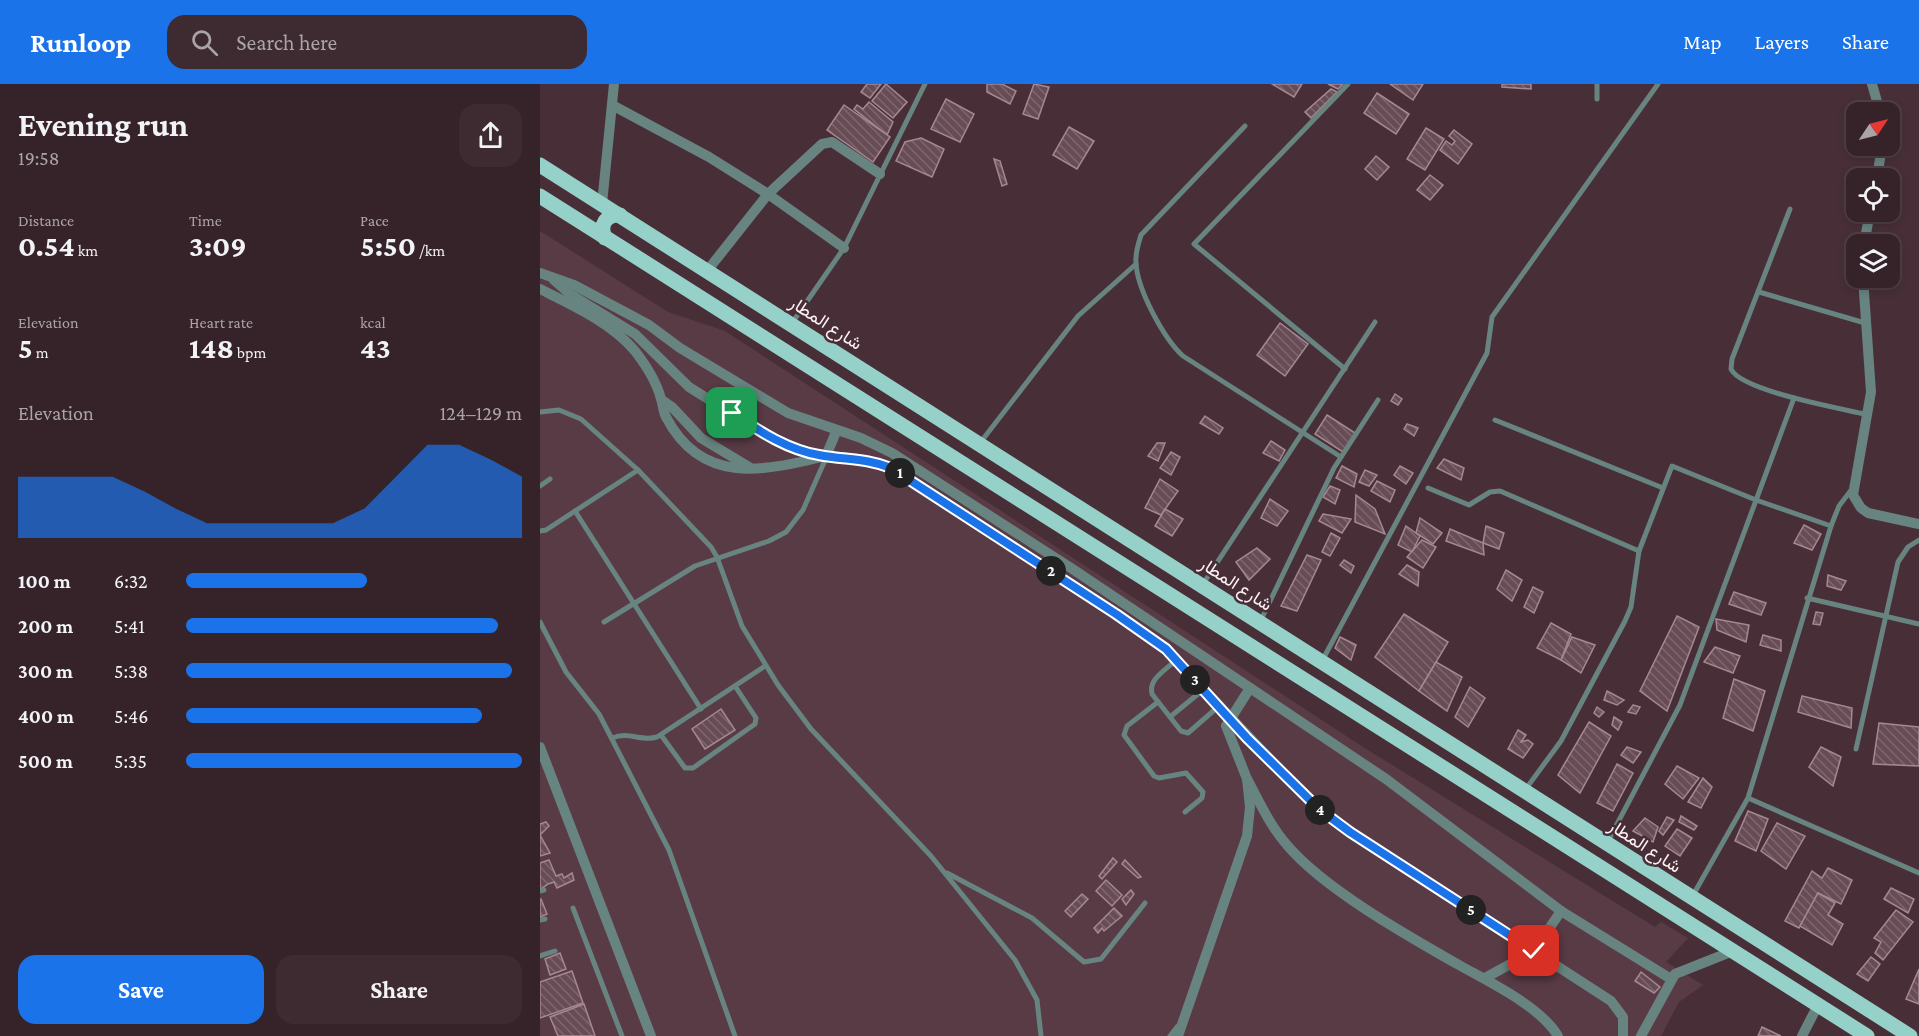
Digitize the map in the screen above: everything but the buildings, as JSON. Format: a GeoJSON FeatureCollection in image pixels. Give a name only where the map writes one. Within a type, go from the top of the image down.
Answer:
{"type":"FeatureCollection","features":[{"type":"Feature","properties":{"kind":"main road","name":"شارع المطار"},"geometry":{"type":"LineString","coordinates":[[544,167],[1910,1036]]}},
{"type":"Feature","properties":{"kind":"main road"},"geometry":{"type":"LineString","coordinates":[[563,211],[576,206],[579,196],[574,187]]}},
{"type":"Feature","properties":{"kind":"main road"},"geometry":{"type":"LineString","coordinates":[[540,196],[1867,1036]]}},
{"type":"Feature","properties":{"kind":"main road"},"geometry":{"type":"LineString","coordinates":[[605,238],[602,230],[604,221],[611,216],[620,215]]}},
{"type":"Feature","properties":{"kind":"street"},"geometry":{"type":"LineString","coordinates":[[602,204],[614,84]]}},
{"type":"Feature","properties":{"kind":"street"},"geometry":{"type":"LineString","coordinates":[[1872,84],[1877,102]]}},
{"type":"Feature","properties":{"kind":"street"},"geometry":{"type":"LineString","coordinates":[[612,105],[709,157],[768,194],[844,248]]}},
{"type":"Feature","properties":{"kind":"street"},"geometry":{"type":"LineString","coordinates":[[707,271],[768,194],[825,142],[832,142],[880,174]]}},
{"type":"Feature","properties":{"kind":"street"},"geometry":{"type":"LineString","coordinates":[[540,273],[554,280],[574,285],[649,325],[674,344],[788,413],[836,432],[861,438],[892,453],[1386,779],[1561,911],[1671,979]]}},
{"type":"Feature","properties":{"kind":"street"},"geometry":{"type":"LineString","coordinates":[[554,280],[570,294],[635,334],[689,387],[767,436],[812,454],[867,460],[903,475],[1116,614],[1177,659],[1300,792],[1329,818],[1616,1006],[1625,1024],[1623,1036]]}},
{"type":"Feature","properties":{"kind":"street"},"geometry":{"type":"LineString","coordinates":[[1864,288],[1871,392],[1869,415],[1853,488],[1856,502],[1868,513],[1919,524]]}},
{"type":"Feature","properties":{"kind":"street"},"geometry":{"type":"LineString","coordinates":[[540,289],[580,310],[628,344],[643,362],[662,400],[672,407],[701,438],[749,467],[778,467],[826,456]]}},
{"type":"Feature","properties":{"kind":"street"},"geometry":{"type":"LineString","coordinates":[[662,359],[674,344]]}},
{"type":"Feature","properties":{"kind":"street"},"geometry":{"type":"LineString","coordinates":[[826,456],[836,432]]}},
{"type":"Feature","properties":{"kind":"street"},"geometry":{"type":"LineString","coordinates":[[1250,688],[1229,717],[1227,730],[1247,779],[1278,834],[1312,871],[1366,908],[1485,978],[1546,1020],[1558,1036]]}},
{"type":"Feature","properties":{"kind":"street"},"geometry":{"type":"LineString","coordinates":[[540,747],[651,1036]]}},
{"type":"Feature","properties":{"kind":"street"},"geometry":{"type":"LineString","coordinates":[[1178,1036],[1247,836],[1250,807],[1247,779]]}},
{"type":"Feature","properties":{"kind":"street"},"geometry":{"type":"LineString","coordinates":[[1485,978],[1534,951],[1561,911]]}},
{"type":"Feature","properties":{"kind":"street"},"geometry":{"type":"LineString","coordinates":[[1641,1036],[1671,979],[1681,971],[1734,951]]}},
{"type":"Feature","properties":{"kind":"street"},"geometry":{"type":"LineString","coordinates":[[1802,1036],[1818,1005]]}},
{"type":"Feature","properties":{"kind":"lane"},"geometry":{"type":"LineString","coordinates":[[791,324],[844,248],[925,84]]}},
{"type":"Feature","properties":{"kind":"lane"},"geometry":{"type":"LineString","coordinates":[[1345,369],[1194,244],[1348,84]]}},
{"type":"Feature","properties":{"kind":"lane"},"geometry":{"type":"LineString","coordinates":[[1597,99],[1598,84]]}},
{"type":"Feature","properties":{"kind":"lane"},"geometry":{"type":"LineString","coordinates":[[1321,662],[1487,353],[1492,317],[1658,84]]}},
{"type":"Feature","properties":{"kind":"lane"},"geometry":{"type":"LineString","coordinates":[[1245,126],[1149,224],[1141,235],[1136,264],[1138,275],[1160,327],[1174,348],[1193,364],[1341,458]]}},
{"type":"Feature","properties":{"kind":"lane"},"geometry":{"type":"LineString","coordinates":[[540,156],[544,167]]}},
{"type":"Feature","properties":{"kind":"lane"},"geometry":{"type":"LineString","coordinates":[[1790,209],[1732,359],[1731,369],[1741,381],[1794,398],[1869,415]]}},
{"type":"Feature","properties":{"kind":"lane"},"geometry":{"type":"LineString","coordinates":[[979,444],[1078,316],[1136,264]]}},
{"type":"Feature","properties":{"kind":"lane"},"geometry":{"type":"LineString","coordinates":[[1759,292],[1867,324]]}},
{"type":"Feature","properties":{"kind":"lane"},"geometry":{"type":"LineString","coordinates":[[1202,586],[1375,322]]}},
{"type":"Feature","properties":{"kind":"lane"},"geometry":{"type":"LineString","coordinates":[[1606,844],[1680,705],[1794,398]]}},
{"type":"Feature","properties":{"kind":"lane"},"geometry":{"type":"LineString","coordinates":[[1260,623],[1341,458],[1378,399]]}},
{"type":"Feature","properties":{"kind":"lane"},"geometry":{"type":"LineString","coordinates":[[540,412],[559,410],[574,414],[638,470],[717,556],[736,614],[765,666],[811,729],[943,871],[1024,973],[1036,1000],[1041,1036]]}},
{"type":"Feature","properties":{"kind":"lane"},"geometry":{"type":"LineString","coordinates":[[1495,420],[1663,488]]}},
{"type":"Feature","properties":{"kind":"lane"},"geometry":{"type":"LineString","coordinates":[[604,622],[685,572],[717,556],[769,541],[793,525],[803,510],[826,456]]}},
{"type":"Feature","properties":{"kind":"lane"},"geometry":{"type":"LineString","coordinates":[[1524,792],[1566,733],[1631,607],[1639,551],[1672,466],[1756,500],[1830,526]]}},
{"type":"Feature","properties":{"kind":"lane"},"geometry":{"type":"LineString","coordinates":[[540,531],[546,530],[638,470]]}},
{"type":"Feature","properties":{"kind":"lane"},"geometry":{"type":"LineString","coordinates":[[540,486],[550,479]]}},
{"type":"Feature","properties":{"kind":"lane"},"geometry":{"type":"LineString","coordinates":[[1428,488],[1465,505],[1473,504],[1493,490],[1503,492],[1639,551]]}},
{"type":"Feature","properties":{"kind":"lane"},"geometry":{"type":"LineString","coordinates":[[1691,898],[1748,798],[1830,526],[1839,506],[1853,488]]}},
{"type":"Feature","properties":{"kind":"lane"},"geometry":{"type":"LineString","coordinates":[[574,511],[701,709]]}},
{"type":"Feature","properties":{"kind":"lane"},"geometry":{"type":"LineString","coordinates":[[1856,749],[1898,562],[1908,548],[1919,540]]}},
{"type":"Feature","properties":{"kind":"lane"},"geometry":{"type":"LineString","coordinates":[[1807,598],[1919,624]]}},
{"type":"Feature","properties":{"kind":"lane"},"geometry":{"type":"LineString","coordinates":[[540,622],[566,672],[593,705],[612,738],[669,850],[735,1036]]}},
{"type":"Feature","properties":{"kind":"lane"},"geometry":{"type":"LineString","coordinates":[[1177,659],[1151,685],[1152,694],[1181,730],[1188,733],[1220,706]]}},
{"type":"Feature","properties":{"kind":"lane"},"geometry":{"type":"LineString","coordinates":[[612,738],[623,734],[648,739],[661,735],[765,666]]}},
{"type":"Feature","properties":{"kind":"lane"},"geometry":{"type":"LineString","coordinates":[[661,735],[685,768],[693,768],[755,724],[756,718],[735,686]]}},
{"type":"Feature","properties":{"kind":"lane"},"geometry":{"type":"LineString","coordinates":[[1170,717],[1204,689]]}},
{"type":"Feature","properties":{"kind":"lane"},"geometry":{"type":"LineString","coordinates":[[1158,702],[1127,726],[1124,735],[1154,776],[1159,778],[1186,773],[1203,792],[1202,798],[1185,812]]}},
{"type":"Feature","properties":{"kind":"lane"},"geometry":{"type":"LineString","coordinates":[[1748,798],[1919,873]]}},
{"type":"Feature","properties":{"kind":"lane"},"geometry":{"type":"LineString","coordinates":[[943,871],[1032,918],[1084,962],[1101,958],[1145,903]]}},
{"type":"Feature","properties":{"kind":"lane"},"geometry":{"type":"LineString","coordinates":[[573,908],[622,1036]]}},
{"type":"Feature","properties":{"kind":"lane"},"geometry":{"type":"LineString","coordinates":[[540,956],[555,951]]}},
{"type":"Feature","properties":{"kind":"lane"},"geometry":{"type":"LineString","coordinates":[[1170,1036],[1184,1019]]}},
{"type":"Feature","properties":{"kind":"shaded area"},"geometry":{"type":"Polygon","coordinates":[[[540,231],[668,312],[725,331],[1363,747],[1655,927],[1661,922],[1688,938],[1666,962],[1703,985],[1679,1002],[1661,1036],[540,1036],[540,231]]]}},
{"type":"Feature","properties":{"kind":"route"},"geometry":{"type":"LineString","coordinates":[[732,413],[767,436],[812,454],[850,457],[891,468],[1116,614],[1170,652],[1247,738],[1329,818],[1534,951]]}}]}
